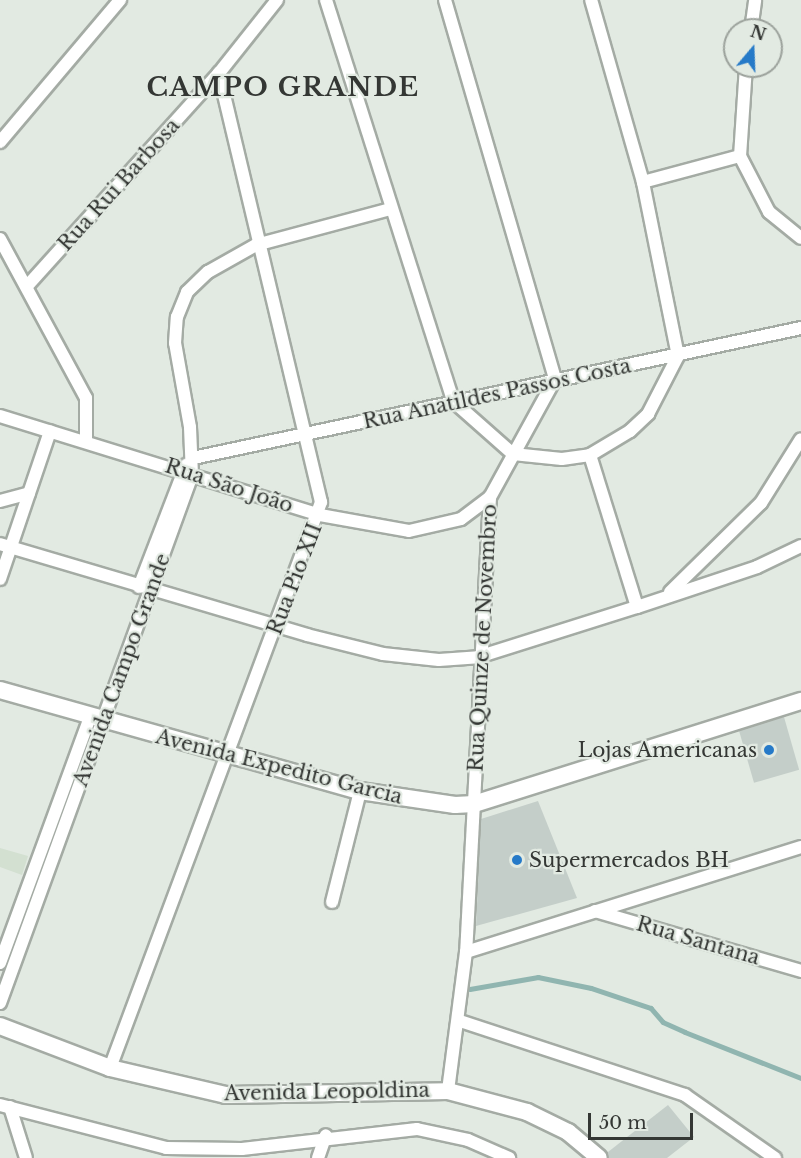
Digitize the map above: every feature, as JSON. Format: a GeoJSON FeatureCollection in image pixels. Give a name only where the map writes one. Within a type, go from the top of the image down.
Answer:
{"type":"FeatureCollection","features":[{"type":"Feature","properties":{"kind":"main road","name":"Avenida Expedito Garcia"},"geometry":{"type":"LineString","coordinates":[[0,690],[360,791],[474,804],[801,701]]}},
{"type":"Feature","properties":{"kind":"main road","name":"Avenida Leopoldina"},"geometry":{"type":"LineString","coordinates":[[0,1026],[110,1068],[226,1095],[448,1091],[527,1112],[568,1132],[599,1158]]}},
{"type":"Feature","properties":{"kind":"street"},"geometry":{"type":"LineString","coordinates":[[0,142],[120,0]]}},
{"type":"Feature","properties":{"kind":"street","name":"Rua Rui Barbosa"},"geometry":{"type":"LineString","coordinates":[[28,285],[219,73],[277,0]]}},
{"type":"Feature","properties":{"kind":"street"},"geometry":{"type":"LineString","coordinates":[[326,0],[390,209],[453,401],[513,454],[562,459],[590,455],[612,445],[648,414],[678,356],[643,182],[591,0]]}},
{"type":"Feature","properties":{"kind":"street"},"geometry":{"type":"LineString","coordinates":[[445,0],[555,379]]}},
{"type":"Feature","properties":{"kind":"street"},"geometry":{"type":"LineString","coordinates":[[596,19],[602,0]]}},
{"type":"Feature","properties":{"kind":"street"},"geometry":{"type":"LineString","coordinates":[[753,18],[755,0]]}},
{"type":"Feature","properties":{"kind":"street","name":"Rua Pio XII"},"geometry":{"type":"LineString","coordinates":[[110,1068],[320,515],[320,488],[256,245],[219,73]]}},
{"type":"Feature","properties":{"kind":"street"},"geometry":{"type":"LineString","coordinates":[[745,78],[740,156],[770,212],[801,238]]}},
{"type":"Feature","properties":{"kind":"street"},"geometry":{"type":"LineString","coordinates":[[643,182],[740,156]]}},
{"type":"Feature","properties":{"kind":"street"},"geometry":{"type":"LineString","coordinates":[[193,458],[175,343],[177,317],[187,292],[208,272],[256,245],[390,209]]}},
{"type":"Feature","properties":{"kind":"street"},"geometry":{"type":"LineString","coordinates":[[0,239],[28,285],[86,398],[86,441]]}},
{"type":"Feature","properties":{"kind":"street","name":"Rua Anatildes Passos Costa"},"geometry":{"type":"LineString","coordinates":[[193,458],[305,437],[453,401],[678,356],[801,328]]}},
{"type":"Feature","properties":{"kind":"street","name":"Rua Quinze de Novembro"},"geometry":{"type":"LineString","coordinates":[[448,1091],[460,1021],[466,952],[474,804],[478,657],[490,497],[555,379]]}},
{"type":"Feature","properties":{"kind":"street","name":"Rua São João"},"geometry":{"type":"LineString","coordinates":[[0,416],[320,515],[409,531],[460,519],[490,497]]}},
{"type":"Feature","properties":{"kind":"street"},"geometry":{"type":"LineString","coordinates":[[0,579],[5,546],[29,493],[50,431]]}},
{"type":"Feature","properties":{"kind":"street"},"geometry":{"type":"LineString","coordinates":[[669,593],[760,503],[801,439]]}},
{"type":"Feature","properties":{"kind":"street"},"geometry":{"type":"LineString","coordinates":[[590,455],[637,607]]}},
{"type":"Feature","properties":{"kind":"street","name":"Avenida Campo Grande"},"geometry":{"type":"LineString","coordinates":[[138,587],[193,458]]}},
{"type":"Feature","properties":{"kind":"street","name":"Avenida Campo Grande"},"geometry":{"type":"LineString","coordinates":[[0,963],[32,877],[151,590],[186,473]]}},
{"type":"Feature","properties":{"kind":"street"},"geometry":{"type":"LineString","coordinates":[[0,501],[29,493]]}},
{"type":"Feature","properties":{"kind":"street"},"geometry":{"type":"LineString","coordinates":[[5,546],[138,587],[383,654],[439,660],[478,657],[637,607],[669,593],[757,567],[801,546]]}},
{"type":"Feature","properties":{"kind":"street","name":"Avenida Campo Grande"},"geometry":{"type":"LineString","coordinates":[[0,1003],[46,882],[97,719]]}},
{"type":"Feature","properties":{"kind":"street"},"geometry":{"type":"LineString","coordinates":[[332,902],[360,791]]}},
{"type":"Feature","properties":{"kind":"street"},"geometry":{"type":"LineString","coordinates":[[466,952],[801,847]]}},
{"type":"Feature","properties":{"kind":"street"},"geometry":{"type":"LineString","coordinates":[[32,877],[46,882]]}},
{"type":"Feature","properties":{"kind":"street"},"geometry":{"type":"LineString","coordinates":[[23,901],[37,906]]}},
{"type":"Feature","properties":{"kind":"street","name":"Rua Santana"},"geometry":{"type":"LineString","coordinates":[[595,911],[801,971]]}},
{"type":"Feature","properties":{"kind":"street"},"geometry":{"type":"LineString","coordinates":[[460,1021],[685,1095],[775,1158]]}},
{"type":"Feature","properties":{"kind":"street"},"geometry":{"type":"LineString","coordinates":[[5,1106],[166,1148],[242,1149],[326,1135],[417,1129],[468,1140],[509,1158]]}},
{"type":"Feature","properties":{"kind":"street"},"geometry":{"type":"LineString","coordinates":[[5,1106],[26,1158]]}},
{"type":"Feature","properties":{"kind":"street"},"geometry":{"type":"LineString","coordinates":[[318,1158],[326,1135]]}},
{"type":"Feature","properties":{"kind":"shaded area"},"geometry":{"type":"Polygon","coordinates":[[[0,848],[28,856],[22,875],[0,867],[0,848]]]}},
{"type":"Feature","properties":{"kind":"building","name":"Lojas Americanas"},"geometry":{"type":"Polygon","coordinates":[[[784,717],[799,770],[754,783],[739,730],[784,717]]]}},
{"type":"Feature","properties":{"kind":"building","name":"Supermercados BH"},"geometry":{"type":"Polygon","coordinates":[[[538,801],[577,898],[476,926],[481,819],[538,801]]]}},
{"type":"Feature","properties":{"kind":"building"},"geometry":{"type":"Polygon","coordinates":[[[668,1105],[694,1137],[667,1158],[609,1158],[608,1152],[668,1105]]]}},
{"type":"Feature","properties":{"kind":"waterway"},"geometry":{"type":"LineString","coordinates":[[470,989],[538,977],[591,988],[651,1008],[663,1022],[801,1078]]}},
{"type":"Feature","properties":{"kind":"place","name":"Lojas Americanas"},"geometry":{"type":"Point","coordinates":[769,750]}},
{"type":"Feature","properties":{"kind":"place","name":"Supermercados BH"},"geometry":{"type":"Point","coordinates":[517,860]}},
{"type":"Feature","properties":{"kind":"district","name":"CAMPO GRANDE"},"geometry":{"type":"Point","coordinates":[283,88]}}]}
